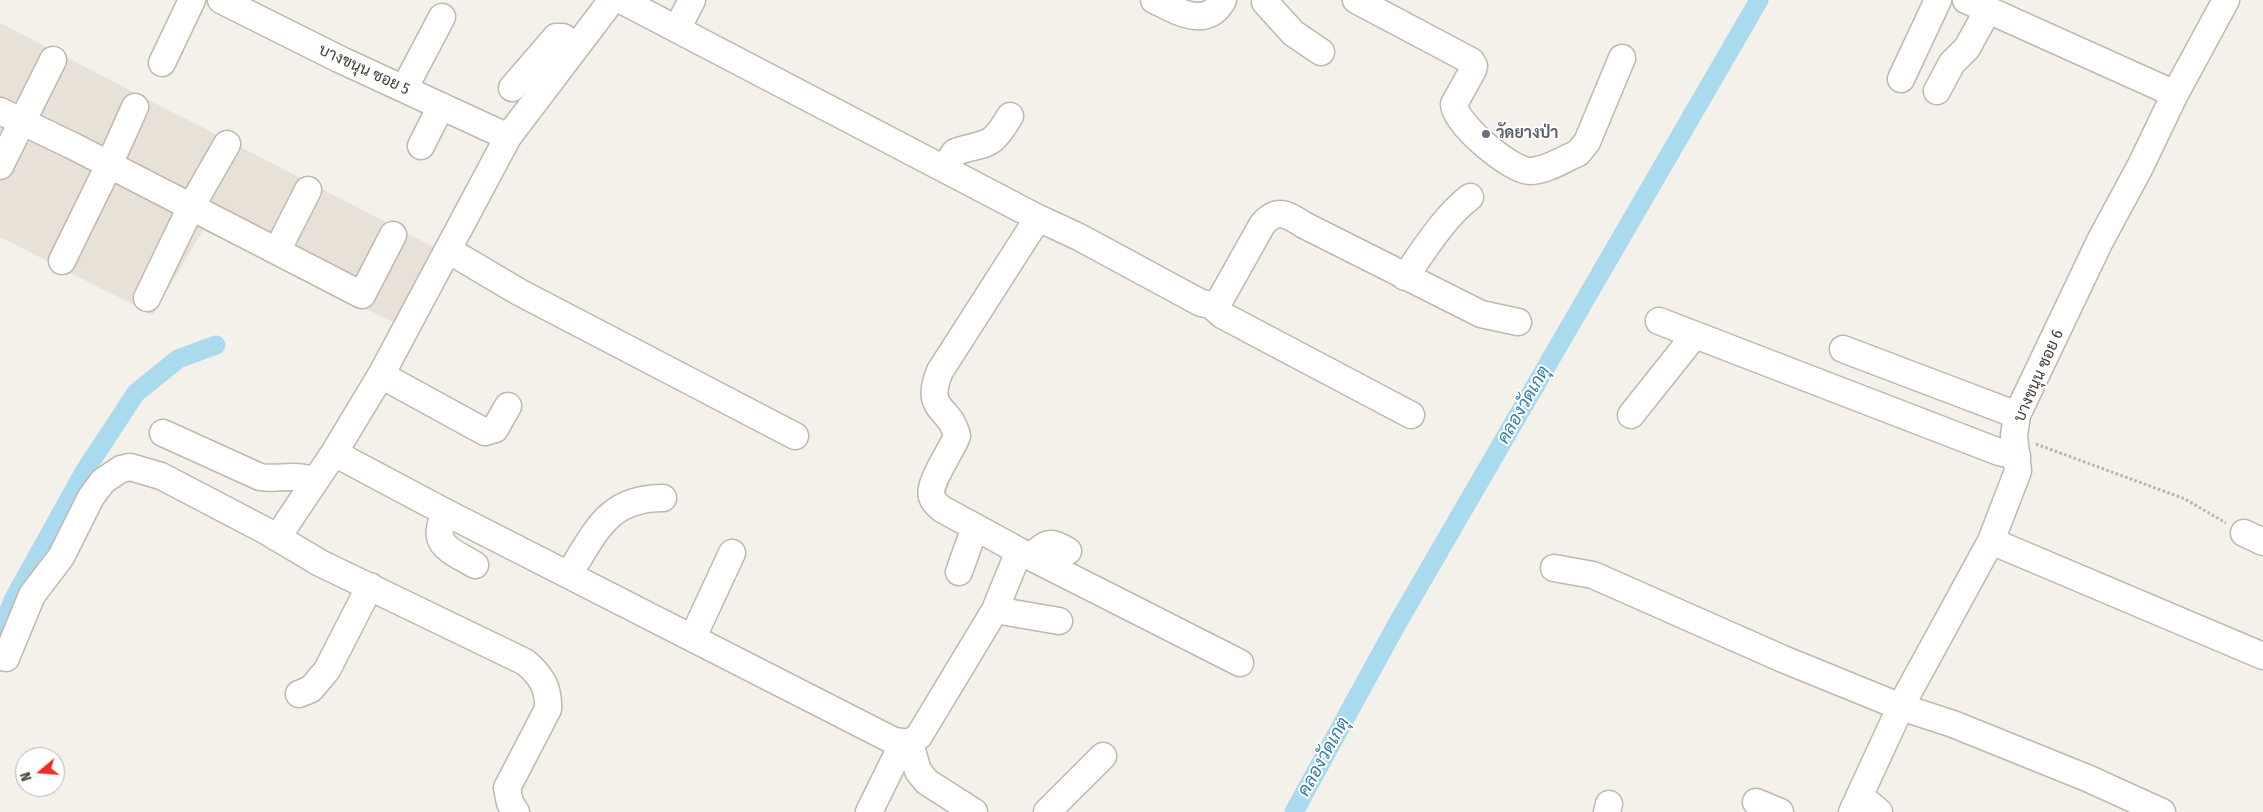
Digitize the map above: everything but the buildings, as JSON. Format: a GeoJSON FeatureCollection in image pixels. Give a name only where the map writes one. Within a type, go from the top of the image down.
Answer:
{"type":"FeatureCollection","features":[{"type":"Feature","properties":{"kind":"street"},"geometry":{"type":"LineString","coordinates":[[162,63],[192,0]]}},
{"type":"Feature","properties":{"kind":"street","name":"บางขนุน ซอย 5"},"geometry":{"type":"LineString","coordinates":[[221,0],[508,137]]}},
{"type":"Feature","properties":{"kind":"street"},"geometry":{"type":"LineString","coordinates":[[277,538],[334,452],[381,375],[508,137],[612,0]]}},
{"type":"Feature","properties":{"kind":"street"},"geometry":{"type":"LineString","coordinates":[[621,0],[1038,218],[1079,236],[1201,303],[1211,305],[1222,315],[1411,415]]}},
{"type":"Feature","properties":{"kind":"street"},"geometry":{"type":"LineString","coordinates":[[677,29],[692,0]]}},
{"type":"Feature","properties":{"kind":"street"},"geometry":{"type":"LineString","coordinates":[[1154,0],[1188,16],[1201,16],[1211,14],[1218,9],[1223,0]]}},
{"type":"Feature","properties":{"kind":"street"},"geometry":{"type":"LineString","coordinates":[[1356,0],[1471,61],[1474,66],[1473,70],[1454,104],[1457,116],[1474,135],[1508,162],[1528,171],[1538,170],[1578,153],[1583,148],[1622,58]]}},
{"type":"Feature","properties":{"kind":"street"},"geometry":{"type":"LineString","coordinates":[[1901,79],[1938,0]]}},
{"type":"Feature","properties":{"kind":"street","name":"บางขนุน ซอย 6"},"geometry":{"type":"LineString","coordinates":[[1864,807],[1901,707],[1991,541],[2018,471],[2016,436],[2100,241],[2140,167],[2175,94],[2226,0]]}},
{"type":"Feature","properties":{"kind":"street"},"geometry":{"type":"LineString","coordinates":[[1264,1],[1293,33],[1320,52]]}},
{"type":"Feature","properties":{"kind":"street"},"geometry":{"type":"LineString","coordinates":[[1937,91],[1952,63],[1967,48],[1977,5],[2175,94]]}},
{"type":"Feature","properties":{"kind":"street"},"geometry":{"type":"LineString","coordinates":[[404,89],[442,17]]}},
{"type":"Feature","properties":{"kind":"street"},"geometry":{"type":"LineString","coordinates":[[512,88],[556,37],[563,37],[576,46]]}},
{"type":"Feature","properties":{"kind":"street"},"geometry":{"type":"LineString","coordinates":[[0,166],[11,116],[53,60]]}},
{"type":"Feature","properties":{"kind":"street"},"geometry":{"type":"LineString","coordinates":[[421,146],[441,106]]}},
{"type":"Feature","properties":{"kind":"street"},"geometry":{"type":"LineString","coordinates":[[62,261],[135,108]]}},
{"type":"Feature","properties":{"kind":"street"},"geometry":{"type":"LineString","coordinates":[[11,116],[362,295],[393,235]]}},
{"type":"Feature","properties":{"kind":"street"},"geometry":{"type":"LineString","coordinates":[[944,168],[955,152],[980,146],[993,139],[1000,133],[1010,116]]}},
{"type":"Feature","properties":{"kind":"street"},"geometry":{"type":"LineString","coordinates":[[146,298],[191,207],[228,144]]}},
{"type":"Feature","properties":{"kind":"street"},"geometry":{"type":"LineString","coordinates":[[277,252],[308,190]]}},
{"type":"Feature","properties":{"kind":"street"},"geometry":{"type":"LineString","coordinates":[[1405,277],[1462,203],[1470,197]]}},
{"type":"Feature","properties":{"kind":"street"},"geometry":{"type":"LineString","coordinates":[[1211,305],[1220,300],[1262,225],[1269,217],[1288,214],[1304,225],[1481,314],[1518,322]]}},
{"type":"Feature","properties":{"kind":"street"},"geometry":{"type":"LineString","coordinates":[[1038,218],[940,371],[934,387],[935,397],[941,411],[955,429],[957,436],[932,485],[931,496],[942,509],[975,527],[1240,663]]}},
{"type":"Feature","properties":{"kind":"street"},"geometry":{"type":"LineString","coordinates":[[448,250],[519,292],[795,436]]}},
{"type":"Feature","properties":{"kind":"street"},"geometry":{"type":"LineString","coordinates":[[1659,321],[1694,336],[1772,363],[1998,452],[2016,436],[1843,349]]}},
{"type":"Feature","properties":{"kind":"street"},"geometry":{"type":"LineString","coordinates":[[1631,415],[1694,336]]}},
{"type":"Feature","properties":{"kind":"street"},"geometry":{"type":"LineString","coordinates":[[381,375],[485,432],[495,429],[508,406]]}},
{"type":"Feature","properties":{"kind":"street"},"geometry":{"type":"LineString","coordinates":[[163,433],[260,477],[272,479],[299,476],[314,481]]}},
{"type":"Feature","properties":{"kind":"street"},"geometry":{"type":"LineString","coordinates":[[334,452],[445,512],[906,743],[918,771],[927,782],[974,812]]}},
{"type":"Feature","properties":{"kind":"street"},"geometry":{"type":"LineString","coordinates":[[6,658],[32,595],[61,556],[91,497],[104,481],[121,469],[130,467],[161,476],[293,548],[526,662],[535,670],[544,682],[548,695],[548,709],[507,788],[510,803],[516,812]]}},
{"type":"Feature","properties":{"kind":"street"},"geometry":{"type":"LineString","coordinates":[[569,574],[609,515],[630,502],[647,498],[664,498]]}},
{"type":"Feature","properties":{"kind":"street"},"geometry":{"type":"LineString","coordinates":[[445,512],[440,537],[444,544],[475,565]]}},
{"type":"Feature","properties":{"kind":"street"},"geometry":{"type":"LineString","coordinates":[[958,572],[975,527]]}},
{"type":"Feature","properties":{"kind":"street"},"geometry":{"type":"LineString","coordinates":[[1991,541],[2263,656]]}},
{"type":"Feature","properties":{"kind":"street"},"geometry":{"type":"LineString","coordinates":[[869,812],[906,743],[915,740],[929,720],[995,610],[1025,554],[1050,543],[1056,544],[1068,551]]}},
{"type":"Feature","properties":{"kind":"street"},"geometry":{"type":"LineString","coordinates":[[693,637],[732,553]]}},
{"type":"Feature","properties":{"kind":"street"},"geometry":{"type":"LineString","coordinates":[[1554,568],[1593,575],[1783,659],[1901,707],[1953,724],[2078,774],[2162,812]]}},
{"type":"Feature","properties":{"kind":"street"},"geometry":{"type":"LineString","coordinates":[[299,694],[311,689],[327,670],[370,586]]}},
{"type":"Feature","properties":{"kind":"street"},"geometry":{"type":"LineString","coordinates":[[995,610],[1059,621]]}},
{"type":"Feature","properties":{"kind":"street"},"geometry":{"type":"LineString","coordinates":[[1047,812],[1103,756]]}},
{"type":"Feature","properties":{"kind":"path"},"geometry":{"type":"LineString","coordinates":[[2016,436],[2184,499],[2253,538]]}},
{"type":"Feature","properties":{"kind":"shaded area"},"geometry":{"type":"Polygon","coordinates":[[[0,23],[438,249],[395,323],[203,230],[153,315],[0,237],[0,23]]]}},
{"type":"Feature","properties":{"kind":"waterway","name":"คลองวัดเกตุ"},"geometry":{"type":"LineString","coordinates":[[1294,812],[1397,624],[1759,0]]}},
{"type":"Feature","properties":{"kind":"waterway"},"geometry":{"type":"LineString","coordinates":[[0,633],[14,598],[84,472],[136,393],[178,359],[216,345]]}},
{"type":"Feature","properties":{"kind":"place","name":"วัดยางป่า"},"geometry":{"type":"Point","coordinates":[1486,134]}}]}
